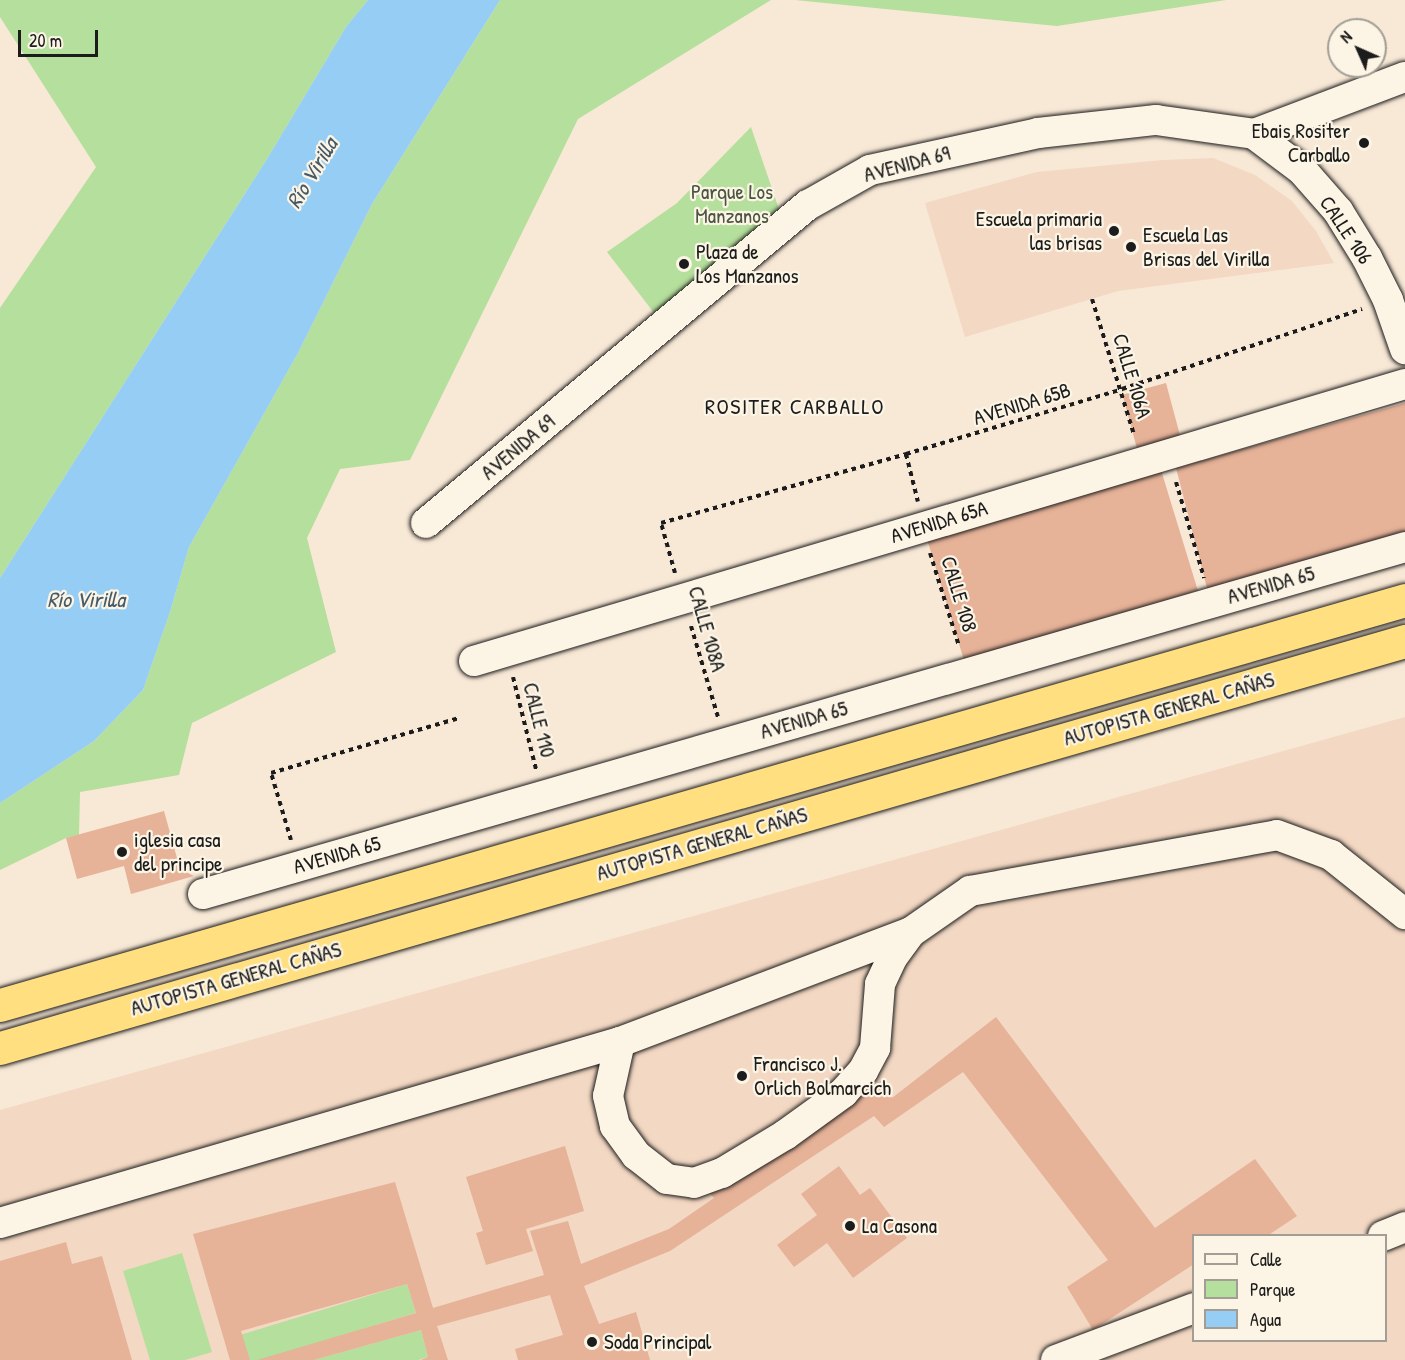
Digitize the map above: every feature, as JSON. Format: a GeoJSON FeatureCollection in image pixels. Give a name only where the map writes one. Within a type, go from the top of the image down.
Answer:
{"type":"FeatureCollection","features":[{"type":"Feature","properties":{"kind":"highway","name":"AUTOPISTA GENERAL CAÑAS"},"geometry":{"type":"LineString","coordinates":[[0,1005],[1405,600]]}},
{"type":"Feature","properties":{"kind":"highway","name":"AUTOPISTA GENERAL CAÑAS"},"geometry":{"type":"LineString","coordinates":[[0,1048],[1405,641]]}},
{"type":"Feature","properties":{"kind":"street"},"geometry":{"type":"LineString","coordinates":[[1254,134],[1405,76]]}},
{"type":"Feature","properties":{"kind":"street","name":"AVENIDA 69"},"geometry":{"type":"LineString","coordinates":[[426,523],[808,205],[870,170],[1038,133],[1156,120],[1254,134]]}},
{"type":"Feature","properties":{"kind":"street","name":"CALLE 106"},"geometry":{"type":"LineString","coordinates":[[1254,134],[1302,171],[1338,211],[1367,258],[1388,300],[1405,349]]}},
{"type":"Feature","properties":{"kind":"street","name":"AVENIDA 65A"},"geometry":{"type":"LineString","coordinates":[[474,661],[1405,384]]}},
{"type":"Feature","properties":{"kind":"street","name":"AVENIDA 65"},"geometry":{"type":"LineString","coordinates":[[203,894],[1405,547]]}},
{"type":"Feature","properties":{"kind":"street"},"geometry":{"type":"LineString","coordinates":[[0,1223],[620,1042],[911,932],[970,891],[1277,835],[1331,855],[1405,914]]}},
{"type":"Feature","properties":{"kind":"street"},"geometry":{"type":"LineString","coordinates":[[620,1042],[608,1096],[615,1126],[636,1155],[667,1179],[694,1183],[722,1173],[785,1135],[843,1093],[863,1071],[875,1048],[880,984],[891,958],[911,932]]}},
{"type":"Feature","properties":{"kind":"street"},"geometry":{"type":"LineString","coordinates":[[1387,1234],[1405,1227]]}},
{"type":"Feature","properties":{"kind":"street"},"geometry":{"type":"LineString","coordinates":[[1056,1360],[1192,1309]]}},
{"type":"Feature","properties":{"kind":"path","name":"CALLE 106A"},"geometry":{"type":"LineString","coordinates":[[1092,298],[1122,389],[1156,458],[1210,602]]}},
{"type":"Feature","properties":{"kind":"path","name":"AVENIDA 65B"},"geometry":{"type":"LineString","coordinates":[[661,523],[906,454],[1122,389],[1388,300]]}},
{"type":"Feature","properties":{"kind":"path","name":"CALLE 108"},"geometry":{"type":"LineString","coordinates":[[906,454],[924,527],[967,673]]}},
{"type":"Feature","properties":{"kind":"path","name":"CALLE 108A"},"geometry":{"type":"LineString","coordinates":[[661,523],[725,743]]}},
{"type":"Feature","properties":{"kind":"path","name":"CALLE 110"},"geometry":{"type":"LineString","coordinates":[[507,651],[543,796]]}},
{"type":"Feature","properties":{"kind":"path"},"geometry":{"type":"LineString","coordinates":[[299,866],[271,773],[459,718]]}},
{"type":"Feature","properties":{"kind":"shaded area","name":"Escuela Las Brisas del Virilla"},"geometry":{"type":"Polygon","coordinates":[[[1213,158],[1255,175],[1292,201],[1316,231],[1334,263],[1118,291],[965,337],[925,203],[1037,172],[1163,160],[1213,158]]]}},
{"type":"Feature","properties":{"kind":"shaded area"},"geometry":{"type":"Polygon","coordinates":[[[1405,717],[1405,1360],[0,1360],[0,1110],[1405,717]]]}},
{"type":"Feature","properties":{"kind":"green space"},"geometry":{"type":"Polygon","coordinates":[[[0,0],[368,0],[346,27],[267,159],[0,578],[0,308],[96,167],[0,17],[0,0]]]}},
{"type":"Feature","properties":{"kind":"green space"},"geometry":{"type":"Polygon","coordinates":[[[500,0],[771,0],[578,119],[410,460],[340,469],[307,538],[336,652],[192,723],[179,775],[80,792],[79,835],[66,838],[0,870],[0,803],[94,741],[143,690],[170,612],[189,547],[298,353],[372,204],[500,0]]]}},
{"type":"Feature","properties":{"kind":"green space"},"geometry":{"type":"Polygon","coordinates":[[[795,0],[1226,0],[1057,26],[795,0]]]}},
{"type":"Feature","properties":{"kind":"green space","name":"Parque Los Manzanos"},"geometry":{"type":"Polygon","coordinates":[[[751,127],[782,218],[658,318],[607,252],[677,203],[751,127]]]}},
{"type":"Feature","properties":{"kind":"green space"},"geometry":{"type":"Polygon","coordinates":[[[182,1253],[212,1352],[185,1360],[150,1360],[123,1271],[182,1253]]]}},
{"type":"Feature","properties":{"kind":"green space"},"geometry":{"type":"Polygon","coordinates":[[[407,1284],[416,1313],[261,1360],[249,1360],[242,1335],[407,1284]]]}},
{"type":"Feature","properties":{"kind":"green space"},"geometry":{"type":"Polygon","coordinates":[[[421,1330],[428,1357],[418,1360],[314,1360],[421,1330]]]}},
{"type":"Feature","properties":{"kind":"water","name":"Río Virilla"},"geometry":{"type":"Polygon","coordinates":[[[368,0],[500,0],[372,204],[298,353],[189,547],[170,612],[143,690],[94,741],[0,803],[0,578],[267,159],[346,27],[368,0]]]}},
{"type":"Feature","properties":{"kind":"building"},"geometry":{"type":"Polygon","coordinates":[[[1166,383],[1182,443],[1139,455],[1123,395],[1166,383]]]}},
{"type":"Feature","properties":{"kind":"building"},"geometry":{"type":"Polygon","coordinates":[[[1405,403],[1405,532],[1208,592],[1176,468],[1405,403]]]}},
{"type":"Feature","properties":{"kind":"building"},"geometry":{"type":"Polygon","coordinates":[[[1161,470],[1198,590],[965,662],[928,541],[1161,470]]]}},
{"type":"Feature","properties":{"kind":"building","name":"iglesia casa del principe"},"geometry":{"type":"Polygon","coordinates":[[[164,811],[180,869],[194,876],[131,894],[124,866],[77,879],[66,838],[164,811]]]}},
{"type":"Feature","properties":{"kind":"building"},"geometry":{"type":"Polygon","coordinates":[[[996,1017],[1155,1228],[1255,1159],[1297,1216],[1270,1234],[1192,1234],[1192,1265],[1093,1330],[1067,1287],[1108,1260],[963,1072],[884,1127],[874,1116],[670,1251],[584,1286],[599,1324],[636,1312],[650,1360],[518,1360],[515,1349],[563,1335],[550,1295],[437,1326],[448,1360],[421,1360],[428,1357],[421,1330],[314,1360],[257,1360],[416,1313],[407,1284],[241,1331],[250,1360],[230,1360],[193,1234],[395,1182],[433,1308],[544,1275],[530,1231],[568,1221],[581,1264],[669,1229],[714,1198],[708,1191],[882,1080],[892,1098],[996,1017]]]}},
{"type":"Feature","properties":{"kind":"building"},"geometry":{"type":"Polygon","coordinates":[[[565,1146],[584,1211],[526,1229],[533,1251],[486,1265],[476,1233],[483,1231],[466,1177],[565,1146]]]}},
{"type":"Feature","properties":{"kind":"building","name":"La Casona"},"geometry":{"type":"Polygon","coordinates":[[[839,1166],[860,1195],[870,1188],[907,1238],[853,1278],[827,1243],[794,1267],[777,1245],[817,1215],[801,1194],[839,1166]]]}},
{"type":"Feature","properties":{"kind":"building"},"geometry":{"type":"Polygon","coordinates":[[[66,1242],[72,1264],[102,1256],[132,1360],[0,1360],[0,1261],[66,1242]]]}},
{"type":"Feature","properties":{"kind":"place","name":"Ebais Rositer Carballo"},"geometry":{"type":"Point","coordinates":[1364,143]}},
{"type":"Feature","properties":{"kind":"place","name":"Escuela primaria las brisas"},"geometry":{"type":"Point","coordinates":[1114,231]}},
{"type":"Feature","properties":{"kind":"place","name":"Escuela Las Brisas del Virilla"},"geometry":{"type":"Point","coordinates":[1131,247]}},
{"type":"Feature","properties":{"kind":"place","name":"Plaza de Los Manzanos"},"geometry":{"type":"Point","coordinates":[684,264]}},
{"type":"Feature","properties":{"kind":"place","name":"iglesia casa del principe"},"geometry":{"type":"Point","coordinates":[122,852]}},
{"type":"Feature","properties":{"kind":"place","name":"Francisco J. Orlich Bolmarcich"},"geometry":{"type":"Point","coordinates":[742,1076]}},
{"type":"Feature","properties":{"kind":"place","name":"La Casona"},"geometry":{"type":"Point","coordinates":[850,1226]}},
{"type":"Feature","properties":{"kind":"place","name":"Soda Principal"},"geometry":{"type":"Point","coordinates":[592,1342]}},
{"type":"Feature","properties":{"kind":"district","name":"ROSITER CARBALLO"},"geometry":{"type":"Point","coordinates":[795,407]}}]}
